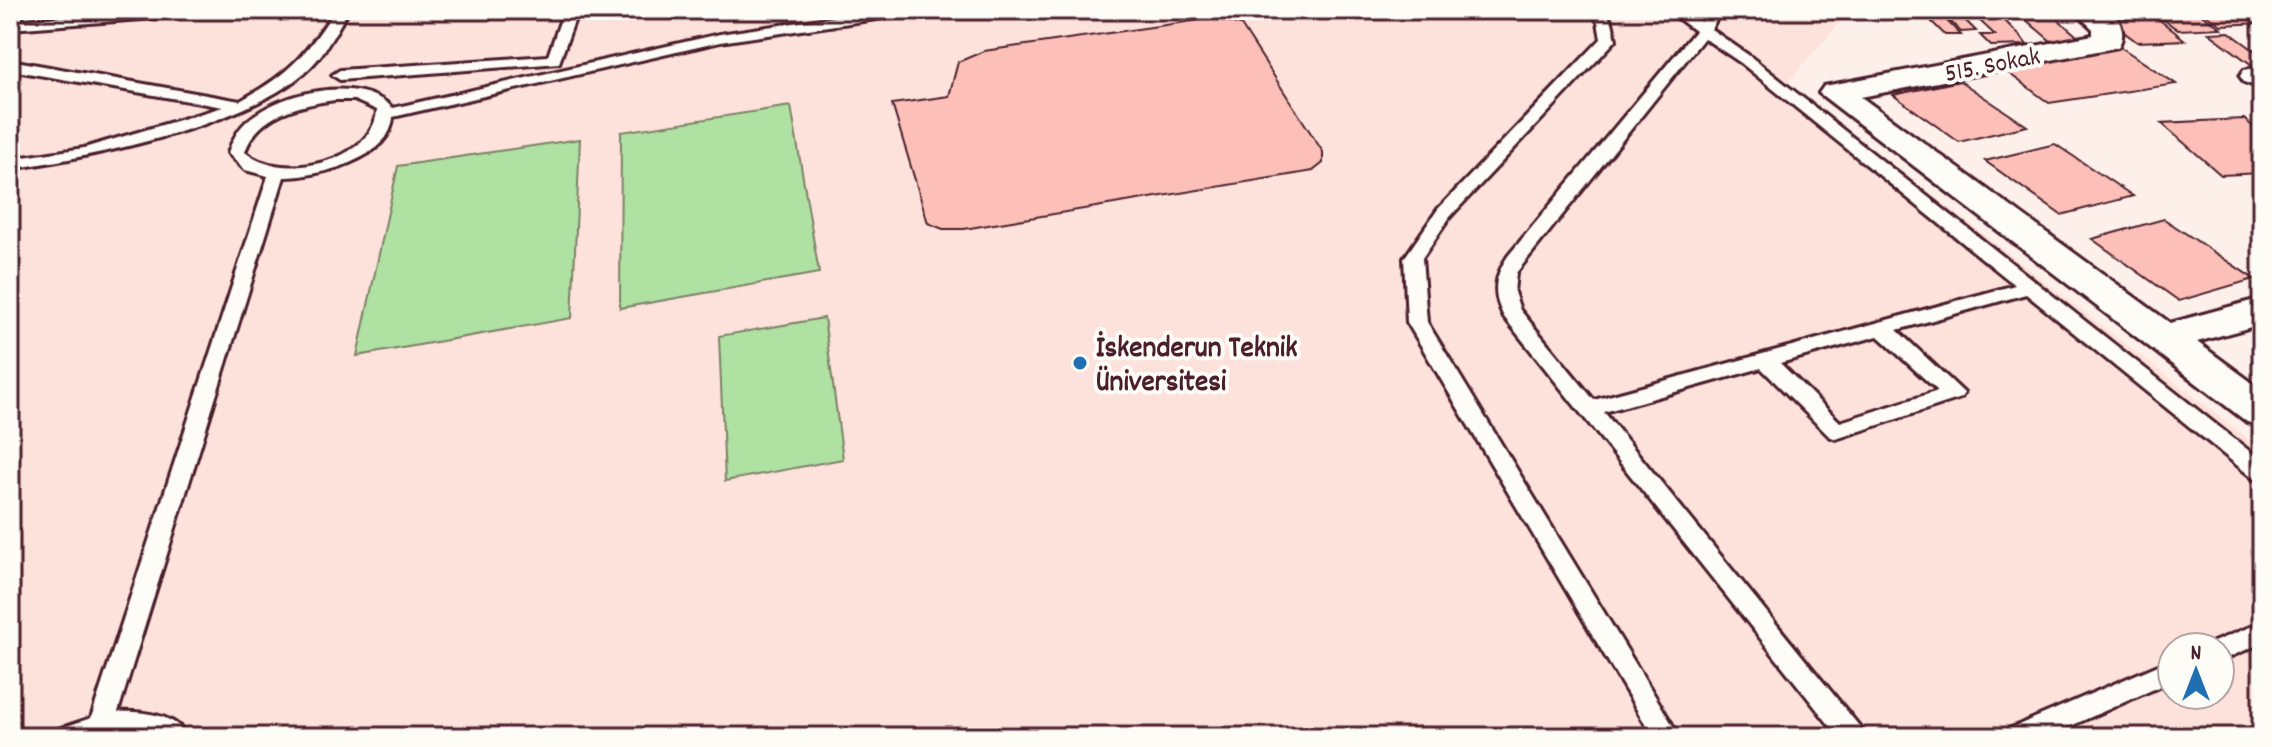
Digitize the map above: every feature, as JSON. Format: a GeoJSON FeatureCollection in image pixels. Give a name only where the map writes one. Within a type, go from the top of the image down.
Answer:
{"type":"FeatureCollection","features":[{"type":"Feature","properties":{"kind":"street","name":"515. Sokak"},"geometry":{"type":"LineString","coordinates":[[2087,10],[2108,26],[2108,41],[1835,93],[2164,338]]}},
{"type":"Feature","properties":{"kind":"street"},"geometry":{"type":"LineString","coordinates":[[2164,338],[2262,311]]}},
{"type":"Feature","properties":{"kind":"street"},"geometry":{"type":"LineString","coordinates":[[2164,338],[2262,411]]}},
{"type":"Feature","properties":{"kind":"lane"},"geometry":{"type":"LineString","coordinates":[[18,24],[38,10]]}},
{"type":"Feature","properties":{"kind":"lane"},"geometry":{"type":"LineString","coordinates":[[18,24],[208,10]]}},
{"type":"Feature","properties":{"kind":"lane"},"geometry":{"type":"LineString","coordinates":[[10,164],[86,153],[242,106],[276,87],[310,59],[342,10]]}},
{"type":"Feature","properties":{"kind":"lane"},"geometry":{"type":"LineString","coordinates":[[340,75],[554,60],[571,10]]}},
{"type":"Feature","properties":{"kind":"lane"},"geometry":{"type":"LineString","coordinates":[[387,114],[720,38],[910,10]]}},
{"type":"Feature","properties":{"kind":"lane"},"geometry":{"type":"LineString","coordinates":[[1596,10],[1605,22],[1609,40],[1444,213],[1413,258],[1417,322],[1667,737]]}},
{"type":"Feature","properties":{"kind":"lane"},"geometry":{"type":"LineString","coordinates":[[1674,10],[1704,29],[2262,473]]}},
{"type":"Feature","properties":{"kind":"lane"},"geometry":{"type":"LineString","coordinates":[[1715,10],[1704,29],[1514,260],[1503,281],[1511,312],[1855,737]]}},
{"type":"Feature","properties":{"kind":"lane"},"geometry":{"type":"LineString","coordinates":[[10,65],[274,112]]}},
{"type":"Feature","properties":{"kind":"lane"},"geometry":{"type":"LineString","coordinates":[[335,95],[373,100],[385,108],[387,114],[383,131],[352,156],[315,169],[277,173],[256,170],[242,163],[236,153],[239,140],[249,128],[274,112],[312,98],[335,95]]}},
{"type":"Feature","properties":{"kind":"lane"},"geometry":{"type":"LineString","coordinates":[[101,726],[277,173]]}},
{"type":"Feature","properties":{"kind":"lane"},"geometry":{"type":"LineString","coordinates":[[1589,409],[2026,288]]}},
{"type":"Feature","properties":{"kind":"lane"},"geometry":{"type":"LineString","coordinates":[[1765,360],[1836,431],[1954,393],[1882,328]]}},
{"type":"Feature","properties":{"kind":"lane"},"geometry":{"type":"LineString","coordinates":[[2236,643],[2262,632]]}},
{"type":"Feature","properties":{"kind":"lane"},"geometry":{"type":"LineString","coordinates":[[2018,737],[2156,677]]}},
{"type":"Feature","properties":{"kind":"lane"},"geometry":{"type":"LineString","coordinates":[[67,737],[101,726],[135,722],[162,728],[174,737]]}},
{"type":"Feature","properties":{"kind":"shaded area","name":"İskenderun Teknik Üniversitesi"},"geometry":{"type":"Polygon","coordinates":[[[10,10],[1851,10],[1787,83],[2262,449],[2262,737],[10,737],[10,10]]]}},
{"type":"Feature","properties":{"kind":"green space"},"geometry":{"type":"Polygon","coordinates":[[[791,106],[819,273],[620,308],[621,132],[791,106]]]}},
{"type":"Feature","properties":{"kind":"green space"},"geometry":{"type":"Polygon","coordinates":[[[580,139],[572,318],[357,356],[398,166],[580,139]]]}},
{"type":"Feature","properties":{"kind":"green space"},"geometry":{"type":"Polygon","coordinates":[[[824,318],[843,459],[725,481],[719,336],[824,318]]]}},
{"type":"Feature","properties":{"kind":"building"},"geometry":{"type":"Polygon","coordinates":[[[1917,10],[1970,10],[1976,16],[1924,17],[1917,10]]]}},
{"type":"Feature","properties":{"kind":"building"},"geometry":{"type":"Polygon","coordinates":[[[2245,10],[2262,15],[2262,23],[2221,25],[2203,12],[2245,10]]]}},
{"type":"Feature","properties":{"kind":"building"},"geometry":{"type":"Polygon","coordinates":[[[2200,13],[2221,28],[2178,30],[2159,16],[2200,13]]]}},
{"type":"Feature","properties":{"kind":"building"},"geometry":{"type":"Polygon","coordinates":[[[2055,17],[2083,41],[2052,42],[2025,19],[2055,17]]]}},
{"type":"Feature","properties":{"kind":"building"},"geometry":{"type":"Polygon","coordinates":[[[2156,17],[2185,40],[2137,42],[2108,20],[2156,17]]]}},
{"type":"Feature","properties":{"kind":"building"},"geometry":{"type":"Polygon","coordinates":[[[1214,18],[1241,25],[1323,152],[1323,163],[1313,171],[964,229],[943,229],[928,223],[892,104],[949,96],[958,62],[984,51],[1214,18]]]}},
{"type":"Feature","properties":{"kind":"building"},"geometry":{"type":"Polygon","coordinates":[[[1928,18],[1944,18],[1961,35],[1945,35],[1928,18]]]}},
{"type":"Feature","properties":{"kind":"building"},"geometry":{"type":"Polygon","coordinates":[[[1963,18],[1976,31],[1961,32],[1948,19],[1963,18]]]}},
{"type":"Feature","properties":{"kind":"building"},"geometry":{"type":"Polygon","coordinates":[[[2002,18],[2027,45],[1991,46],[1980,35],[1995,35],[1978,19],[2002,18]]]}},
{"type":"Feature","properties":{"kind":"building"},"geometry":{"type":"Polygon","coordinates":[[[2229,32],[2262,56],[2262,65],[2252,65],[2209,33],[2229,32]]]}},
{"type":"Feature","properties":{"kind":"building"},"geometry":{"type":"Polygon","coordinates":[[[2119,46],[2176,84],[2049,103],[1996,64],[2119,46]]]}},
{"type":"Feature","properties":{"kind":"building"},"geometry":{"type":"Polygon","coordinates":[[[1960,81],[2027,126],[1959,142],[1893,95],[1960,81]]]}},
{"type":"Feature","properties":{"kind":"building"},"geometry":{"type":"Polygon","coordinates":[[[2244,119],[2262,134],[2262,173],[2221,175],[2161,123],[2244,119]]]}},
{"type":"Feature","properties":{"kind":"building"},"geometry":{"type":"Polygon","coordinates":[[[2055,144],[2133,196],[2061,215],[1985,161],[2055,144]]]}},
{"type":"Feature","properties":{"kind":"building"},"geometry":{"type":"Polygon","coordinates":[[[2164,219],[2254,279],[2179,301],[2092,239],[2164,219]]]}},
{"type":"Feature","properties":{"kind":"place","name":"İskenderun Teknik Üniversitesi"},"geometry":{"type":"Point","coordinates":[1080,363]}}]}
